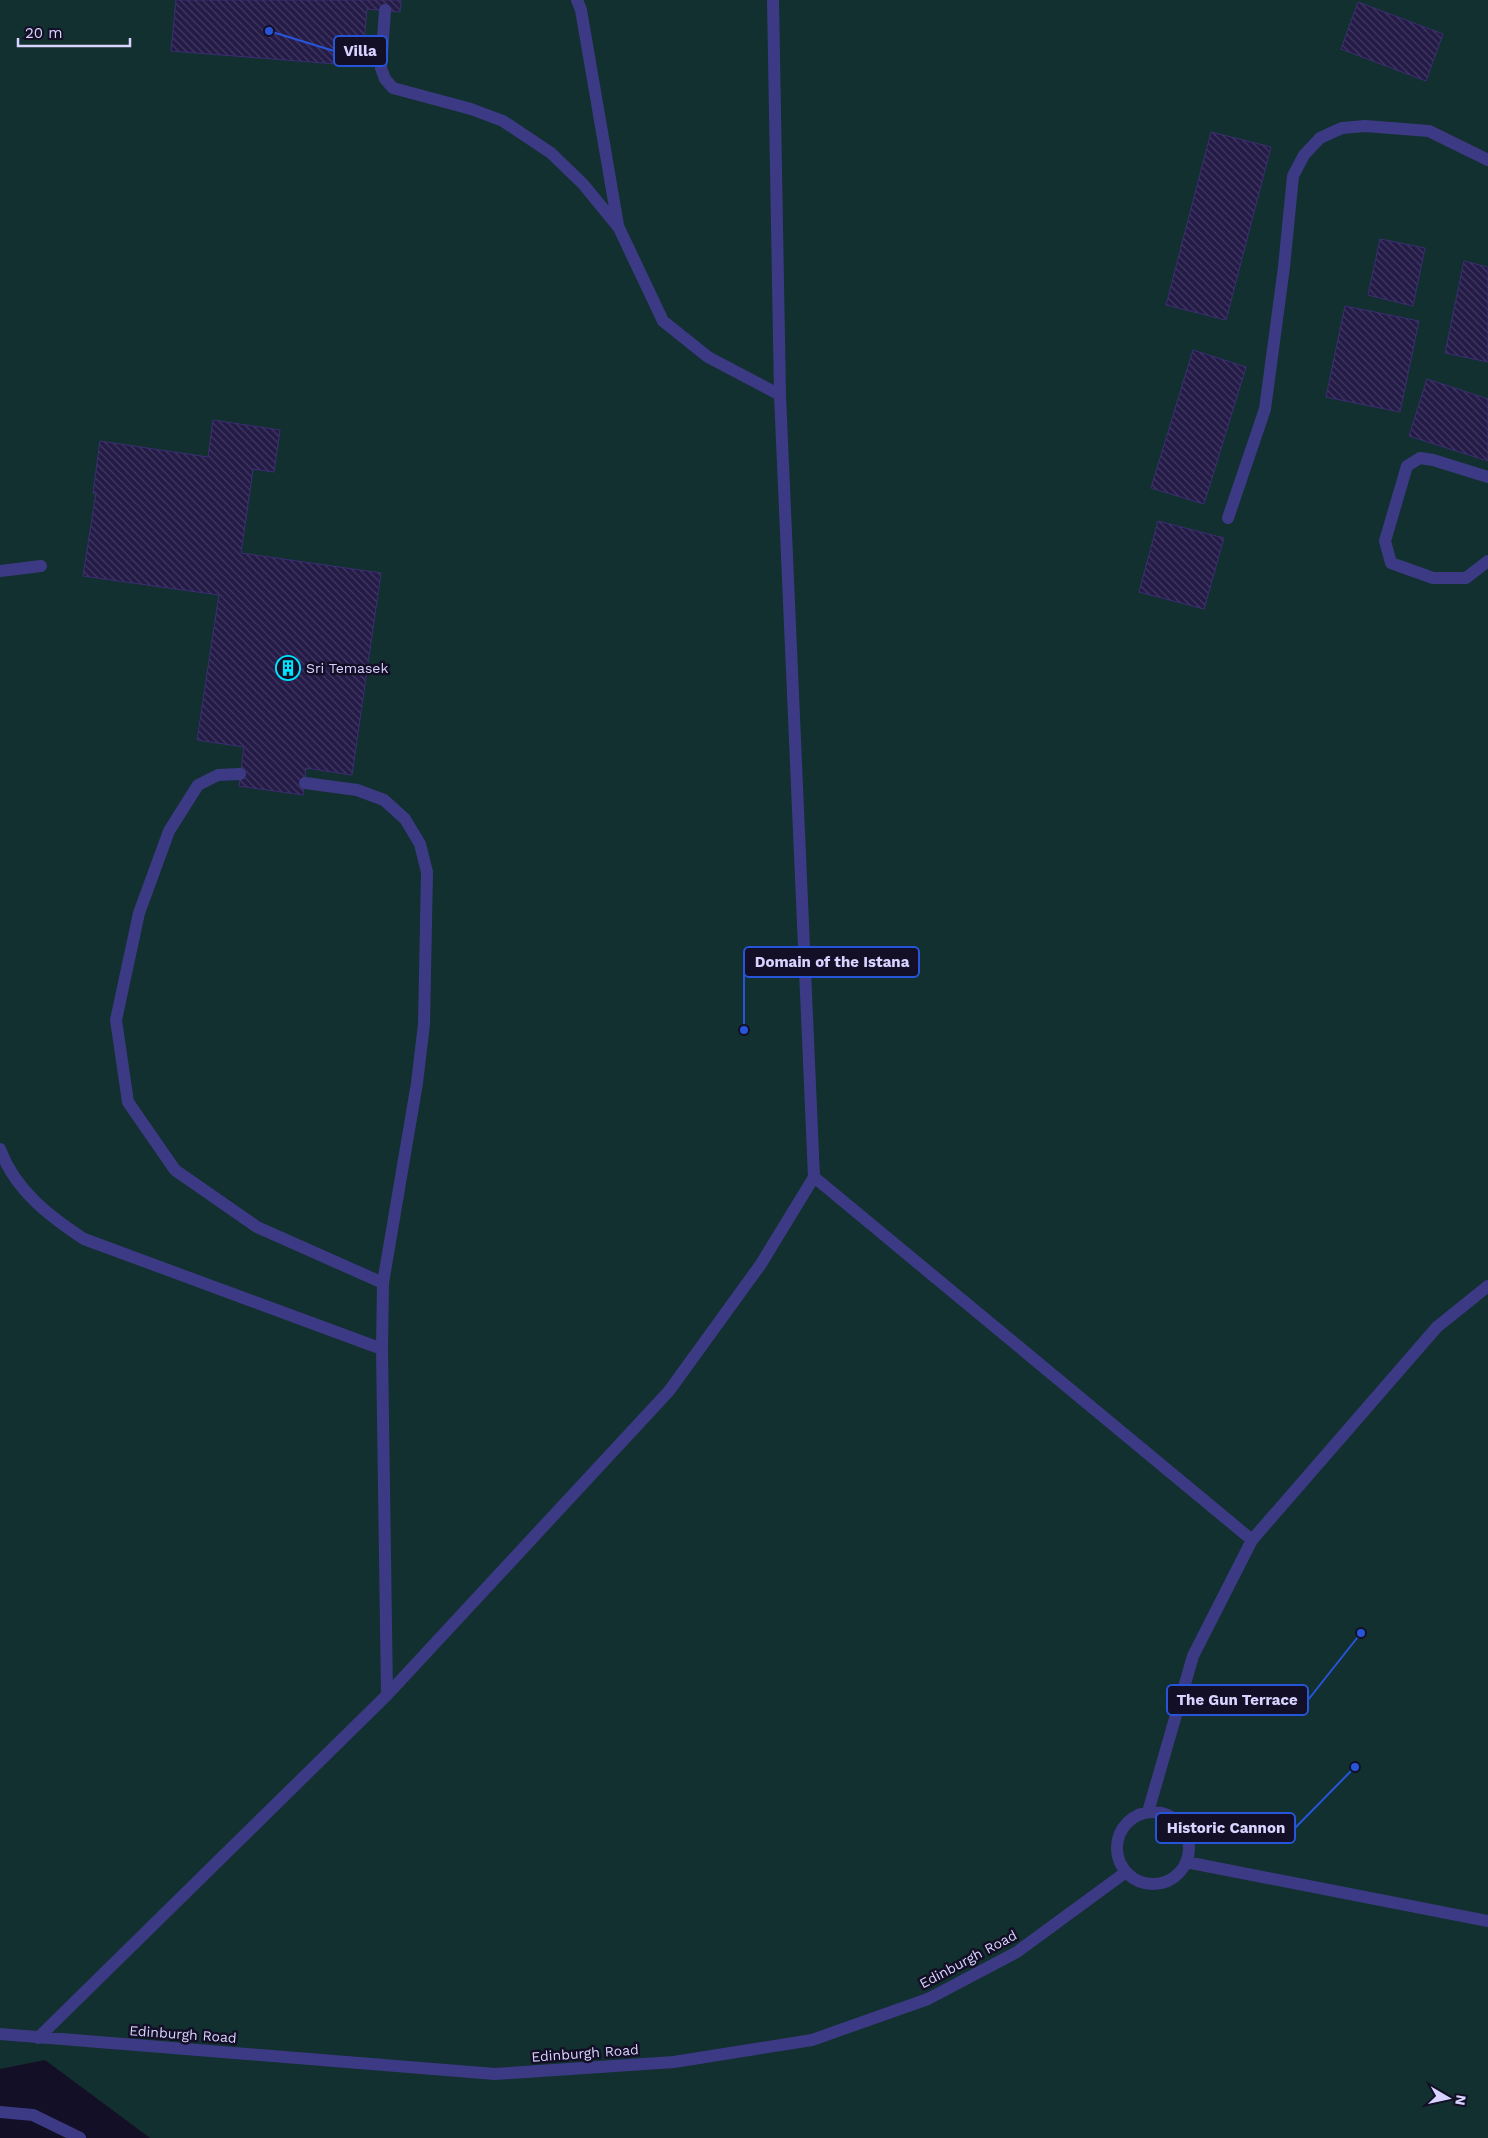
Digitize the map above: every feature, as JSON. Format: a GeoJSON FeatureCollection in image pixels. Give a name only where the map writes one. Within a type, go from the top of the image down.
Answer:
{"type":"FeatureCollection","features":[{"type":"Feature","properties":{"kind":"street"},"geometry":{"type":"LineString","coordinates":[[577,0],[581,10],[619,228]]}},
{"type":"Feature","properties":{"kind":"street"},"geometry":{"type":"LineString","coordinates":[[38,2038],[387,1695],[669,1391],[761,1264],[814,1177],[780,394],[773,0]]}},
{"type":"Feature","properties":{"kind":"street"},"geometry":{"type":"LineString","coordinates":[[385,10],[381,68],[385,79],[393,88],[471,109],[503,121],[551,152],[583,184],[619,228],[663,320],[708,357],[780,394]]}},
{"type":"Feature","properties":{"kind":"street"},"geometry":{"type":"LineString","coordinates":[[1228,518],[1265,409],[1284,267],[1293,176],[1304,155],[1320,138],[1342,128],[1366,126],[1429,131],[1487,156]]}},
{"type":"Feature","properties":{"kind":"street"},"geometry":{"type":"LineString","coordinates":[[1488,477],[1433,460],[1420,458],[1407,466],[1384,541],[1391,563],[1433,578],[1466,578],[1488,561]]}},
{"type":"Feature","properties":{"kind":"street"},"geometry":{"type":"LineString","coordinates":[[0,571],[41,566]]}},
{"type":"Feature","properties":{"kind":"street"},"geometry":{"type":"LineString","coordinates":[[240,774],[218,775],[198,785],[169,831],[139,912],[116,1020],[128,1102],[175,1170],[257,1227],[383,1283]]}},
{"type":"Feature","properties":{"kind":"street"},"geometry":{"type":"LineString","coordinates":[[305,784],[357,790],[384,800],[405,819],[420,844],[427,872],[424,1024],[417,1083],[383,1283],[382,1349],[387,1695]]}},
{"type":"Feature","properties":{"kind":"street"},"geometry":{"type":"LineString","coordinates":[[0,1149],[5,1163],[27,1193],[52,1218],[84,1239],[382,1349]]}},
{"type":"Feature","properties":{"kind":"street"},"geometry":{"type":"LineString","coordinates":[[814,1177],[1252,1540]]}},
{"type":"Feature","properties":{"kind":"street"},"geometry":{"type":"LineString","coordinates":[[1148,1812],[1193,1656],[1252,1540],[1436,1327],[1488,1286]]}},
{"type":"Feature","properties":{"kind":"street"},"geometry":{"type":"LineString","coordinates":[[1148,1812],[1167,1814],[1182,1826],[1189,1844],[1186,1862],[1178,1874],[1166,1882],[1152,1884],[1138,1881],[1126,1872],[1118,1855],[1119,1835],[1130,1819],[1148,1812]]}},
{"type":"Feature","properties":{"kind":"street"},"geometry":{"type":"LineString","coordinates":[[1186,1862],[1488,1921]]}},
{"type":"Feature","properties":{"kind":"street","name":"Edinburgh Road"},"geometry":{"type":"LineString","coordinates":[[0,2034],[494,2074],[674,2062],[812,2040],[928,1999],[1017,1952],[1126,1872]]}},
{"type":"Feature","properties":{"kind":"street"},"geometry":{"type":"LineString","coordinates":[[0,2112],[33,2115],[80,2138]]}},
{"type":"Feature","properties":{"kind":"green space"},"geometry":{"type":"Polygon","coordinates":[[[0,0],[1488,0],[1488,2138],[150,2138],[45,2060],[0,2069],[0,0]]]}},
{"type":"Feature","properties":{"kind":"building"},"geometry":{"type":"Polygon","coordinates":[[[176,0],[401,0],[400,12],[367,9],[362,66],[171,51],[176,0]]]}},
{"type":"Feature","properties":{"kind":"building"},"geometry":{"type":"Polygon","coordinates":[[[1358,2],[1443,34],[1426,81],[1341,49],[1358,2]]]}},
{"type":"Feature","properties":{"kind":"building"},"geometry":{"type":"Polygon","coordinates":[[[1211,132],[1271,147],[1226,320],[1166,305],[1211,132]]]}},
{"type":"Feature","properties":{"kind":"building"},"geometry":{"type":"Polygon","coordinates":[[[1380,239],[1425,248],[1413,306],[1368,295],[1380,239]]]}},
{"type":"Feature","properties":{"kind":"building"},"geometry":{"type":"Polygon","coordinates":[[[1464,261],[1488,267],[1488,362],[1445,353],[1464,261]]]}},
{"type":"Feature","properties":{"kind":"building"},"geometry":{"type":"Polygon","coordinates":[[[1345,306],[1419,321],[1400,412],[1326,397],[1345,306]]]}},
{"type":"Feature","properties":{"kind":"building"},"geometry":{"type":"Polygon","coordinates":[[[1193,350],[1246,367],[1204,504],[1151,488],[1193,350]]]}},
{"type":"Feature","properties":{"kind":"building"},"geometry":{"type":"Polygon","coordinates":[[[1427,379],[1488,399],[1488,461],[1409,436],[1427,379]]]}},
{"type":"Feature","properties":{"kind":"building","name":"Sri Temasek"},"geometry":{"type":"Polygon","coordinates":[[[213,420],[280,430],[274,472],[253,469],[241,553],[381,573],[352,775],[306,768],[303,795],[239,786],[244,747],[197,740],[219,595],[83,576],[96,493],[93,493],[100,441],[208,457],[213,420]]]}},
{"type":"Feature","properties":{"kind":"building"},"geometry":{"type":"Polygon","coordinates":[[[1158,521],[1224,538],[1204,609],[1139,592],[1158,521]]]}},
{"type":"Feature","properties":{"kind":"place","name":"Villa"},"geometry":{"type":"Point","coordinates":[269,31]}},
{"type":"Feature","properties":{"kind":"place","name":"Sri Temasek"},"geometry":{"type":"Point","coordinates":[288,668]}},
{"type":"Feature","properties":{"kind":"place","name":"Domain of the Istana"},"geometry":{"type":"Point","coordinates":[744,1030]}},
{"type":"Feature","properties":{"kind":"place","name":"The Gun Terrace"},"geometry":{"type":"Point","coordinates":[1361,1633]}},
{"type":"Feature","properties":{"kind":"place","name":"Historic Cannon"},"geometry":{"type":"Point","coordinates":[1355,1767]}}]}
